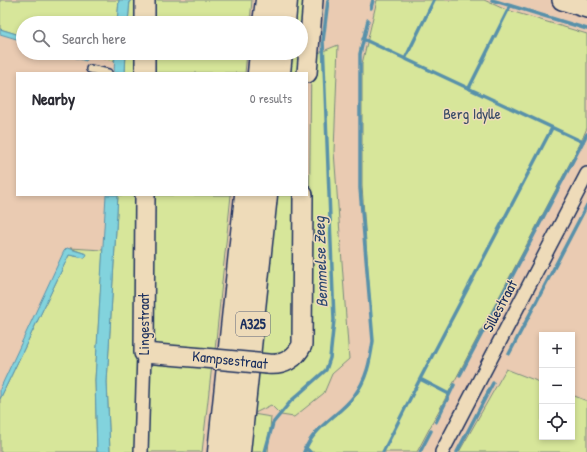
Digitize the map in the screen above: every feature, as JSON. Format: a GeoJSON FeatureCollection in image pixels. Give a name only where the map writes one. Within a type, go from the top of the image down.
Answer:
{"type":"FeatureCollection","features":[{"type":"Feature","properties":{"kind":"highway"},"geometry":{"type":"LineString","coordinates":[[265,16],[267,0]]}},
{"type":"Feature","properties":{"kind":"highway"},"geometry":{"type":"LineString","coordinates":[[285,16],[286,0]]}},
{"type":"Feature","properties":{"kind":"highway"},"geometry":{"type":"LineString","coordinates":[[259,72],[260,60]]}},
{"type":"Feature","properties":{"kind":"highway"},"geometry":{"type":"LineString","coordinates":[[279,72],[280,60]]}},
{"type":"Feature","properties":{"kind":"highway","name":"A325"},"geometry":{"type":"LineString","coordinates":[[219,452],[246,196]]}},
{"type":"Feature","properties":{"kind":"highway","name":"A325"},"geometry":{"type":"LineString","coordinates":[[239,452],[266,196]]}},
{"type":"Feature","properties":{"kind":"street"},"geometry":{"type":"LineString","coordinates":[[145,16],[146,0]]}},
{"type":"Feature","properties":{"kind":"street"},"geometry":{"type":"LineString","coordinates":[[307,72],[313,0]]}},
{"type":"Feature","properties":{"kind":"street"},"geometry":{"type":"LineString","coordinates":[[562,0],[587,8]]}},
{"type":"Feature","properties":{"kind":"street"},"geometry":{"type":"LineString","coordinates":[[145,60],[145,72]]}},
{"type":"Feature","properties":{"kind":"street","name":"Sillestraat"},"geometry":{"type":"LineString","coordinates":[[442,452],[587,174]]}},
{"type":"Feature","properties":{"kind":"street","name":"Lingestraat"},"geometry":{"type":"LineString","coordinates":[[141,452],[144,353],[145,196]]}},
{"type":"Feature","properties":{"kind":"street","name":"Kampsestraat"},"geometry":{"type":"LineString","coordinates":[[144,353],[279,365],[298,353],[302,345],[302,196]]}},
{"type":"Feature","properties":{"kind":"lane"},"geometry":{"type":"LineString","coordinates":[[90,69],[104,72]]}},
{"type":"Feature","properties":{"kind":"green space"},"geometry":{"type":"Polygon","coordinates":[[[0,0],[119,0],[118,16],[16,16],[16,34],[0,29],[0,0]]]}},
{"type":"Feature","properties":{"kind":"green space"},"geometry":{"type":"Polygon","coordinates":[[[130,0],[140,0],[140,16],[129,16],[130,0]]]}},
{"type":"Feature","properties":{"kind":"green space"},"geometry":{"type":"Polygon","coordinates":[[[150,0],[252,0],[251,16],[150,16],[150,0]]]}},
{"type":"Feature","properties":{"kind":"green space"},"geometry":{"type":"Polygon","coordinates":[[[296,0],[304,0],[303,16],[295,16],[296,0]]]}},
{"type":"Feature","properties":{"kind":"green space","name":"Berg Idylle"},"geometry":{"type":"Polygon","coordinates":[[[377,0],[484,0],[504,9],[587,34],[587,128],[580,144],[417,452],[306,452],[309,443],[320,428],[349,404],[355,397],[363,384],[371,356],[373,341],[362,186],[362,64],[377,0]]]}},
{"type":"Feature","properties":{"kind":"green space"},"geometry":{"type":"Polygon","coordinates":[[[338,45],[334,151],[349,359],[332,374],[324,393],[294,417],[281,415],[271,405],[253,414],[271,417],[268,452],[248,452],[257,369],[308,340],[311,56],[338,45]]]}},
{"type":"Feature","properties":{"kind":"green space"},"geometry":{"type":"Polygon","coordinates":[[[126,60],[140,60],[140,72],[125,72],[126,60]]]}},
{"type":"Feature","properties":{"kind":"green space"},"geometry":{"type":"Polygon","coordinates":[[[150,60],[246,60],[245,72],[150,72],[150,60]]]}},
{"type":"Feature","properties":{"kind":"green space"},"geometry":{"type":"Polygon","coordinates":[[[289,60],[302,60],[301,72],[288,72],[289,60]]]}},
{"type":"Feature","properties":{"kind":"green space"},"geometry":{"type":"Polygon","coordinates":[[[118,196],[139,196],[136,452],[110,452],[107,382],[118,196]]]}},
{"type":"Feature","properties":{"kind":"green space"},"geometry":{"type":"Polygon","coordinates":[[[149,196],[231,196],[215,350],[167,347],[152,343],[149,196]]]}},
{"type":"Feature","properties":{"kind":"green space"},"geometry":{"type":"Polygon","coordinates":[[[275,196],[298,196],[292,345],[285,355],[258,358],[275,196]]]}},
{"type":"Feature","properties":{"kind":"green space"},"geometry":{"type":"Polygon","coordinates":[[[70,248],[103,250],[95,380],[97,452],[0,452],[0,399],[69,255],[85,258],[86,254],[70,248]]]}},
{"type":"Feature","properties":{"kind":"green space"},"geometry":{"type":"Polygon","coordinates":[[[158,360],[212,365],[202,452],[146,452],[149,372],[153,363],[158,360]]]}},
{"type":"Feature","properties":{"kind":"green space"},"geometry":{"type":"Polygon","coordinates":[[[506,369],[539,382],[539,440],[575,440],[575,396],[587,401],[587,452],[459,452],[506,369]]]}},
{"type":"Feature","properties":{"kind":"water"},"geometry":{"type":"Polygon","coordinates":[[[119,0],[130,0],[129,16],[118,16],[119,0]]]}},
{"type":"Feature","properties":{"kind":"water"},"geometry":{"type":"Polygon","coordinates":[[[0,29],[16,34],[16,39],[0,34],[0,29]]]}},
{"type":"Feature","properties":{"kind":"water"},"geometry":{"type":"Polygon","coordinates":[[[115,60],[126,60],[125,72],[114,72],[115,60]]]}},
{"type":"Feature","properties":{"kind":"water"},"geometry":{"type":"Polygon","coordinates":[[[106,196],[118,196],[107,382],[110,452],[97,452],[95,380],[106,196]]]}},
{"type":"Feature","properties":{"kind":"water"},"geometry":{"type":"Polygon","coordinates":[[[67,248],[87,254],[85,258],[69,255],[0,399],[0,389],[64,251],[67,248]]]}},
{"type":"Feature","properties":{"kind":"waterway","name":"Bemmelse Zeeg"},"geometry":{"type":"LineString","coordinates":[[265,452],[273,423],[291,401],[326,370],[330,358],[334,320],[323,41],[328,0]]}},
{"type":"Feature","properties":{"kind":"waterway"},"geometry":{"type":"LineString","coordinates":[[371,8],[373,0]]}},
{"type":"Feature","properties":{"kind":"waterway"},"geometry":{"type":"LineString","coordinates":[[405,59],[434,0]]}},
{"type":"Feature","properties":{"kind":"waterway"},"geometry":{"type":"LineString","coordinates":[[492,0],[587,29]]}},
{"type":"Feature","properties":{"kind":"waterway"},"geometry":{"type":"LineString","coordinates":[[469,88],[510,6]]}},
{"type":"Feature","properties":{"kind":"waterway"},"geometry":{"type":"LineString","coordinates":[[304,452],[308,443],[320,428],[354,396],[362,383],[371,356],[373,341],[360,188],[360,54],[368,20]]}},
{"type":"Feature","properties":{"kind":"waterway"},"geometry":{"type":"LineString","coordinates":[[363,39],[583,142]]}},
{"type":"Feature","properties":{"kind":"waterway"},"geometry":{"type":"LineString","coordinates":[[383,452],[552,128]]}},
{"type":"Feature","properties":{"kind":"waterway"},"geometry":{"type":"LineString","coordinates":[[460,375],[587,134]]}},
{"type":"Feature","properties":{"kind":"waterway"},"geometry":{"type":"LineString","coordinates":[[509,354],[587,205]]}},
{"type":"Feature","properties":{"kind":"waterway"},"geometry":{"type":"LineString","coordinates":[[420,379],[449,394]]}},
{"type":"Feature","properties":{"kind":"waterway"},"geometry":{"type":"LineString","coordinates":[[457,452],[493,383]]}},
{"type":"Feature","properties":{"kind":"waterway"},"geometry":{"type":"LineString","coordinates":[[436,422],[454,385]]}},
{"type":"Feature","properties":{"kind":"waterway"},"geometry":{"type":"LineString","coordinates":[[420,452],[431,431]]}},
{"type":"Feature","properties":{"kind":"waterway"},"geometry":{"type":"LineString","coordinates":[[305,447],[310,452]]}}]}
